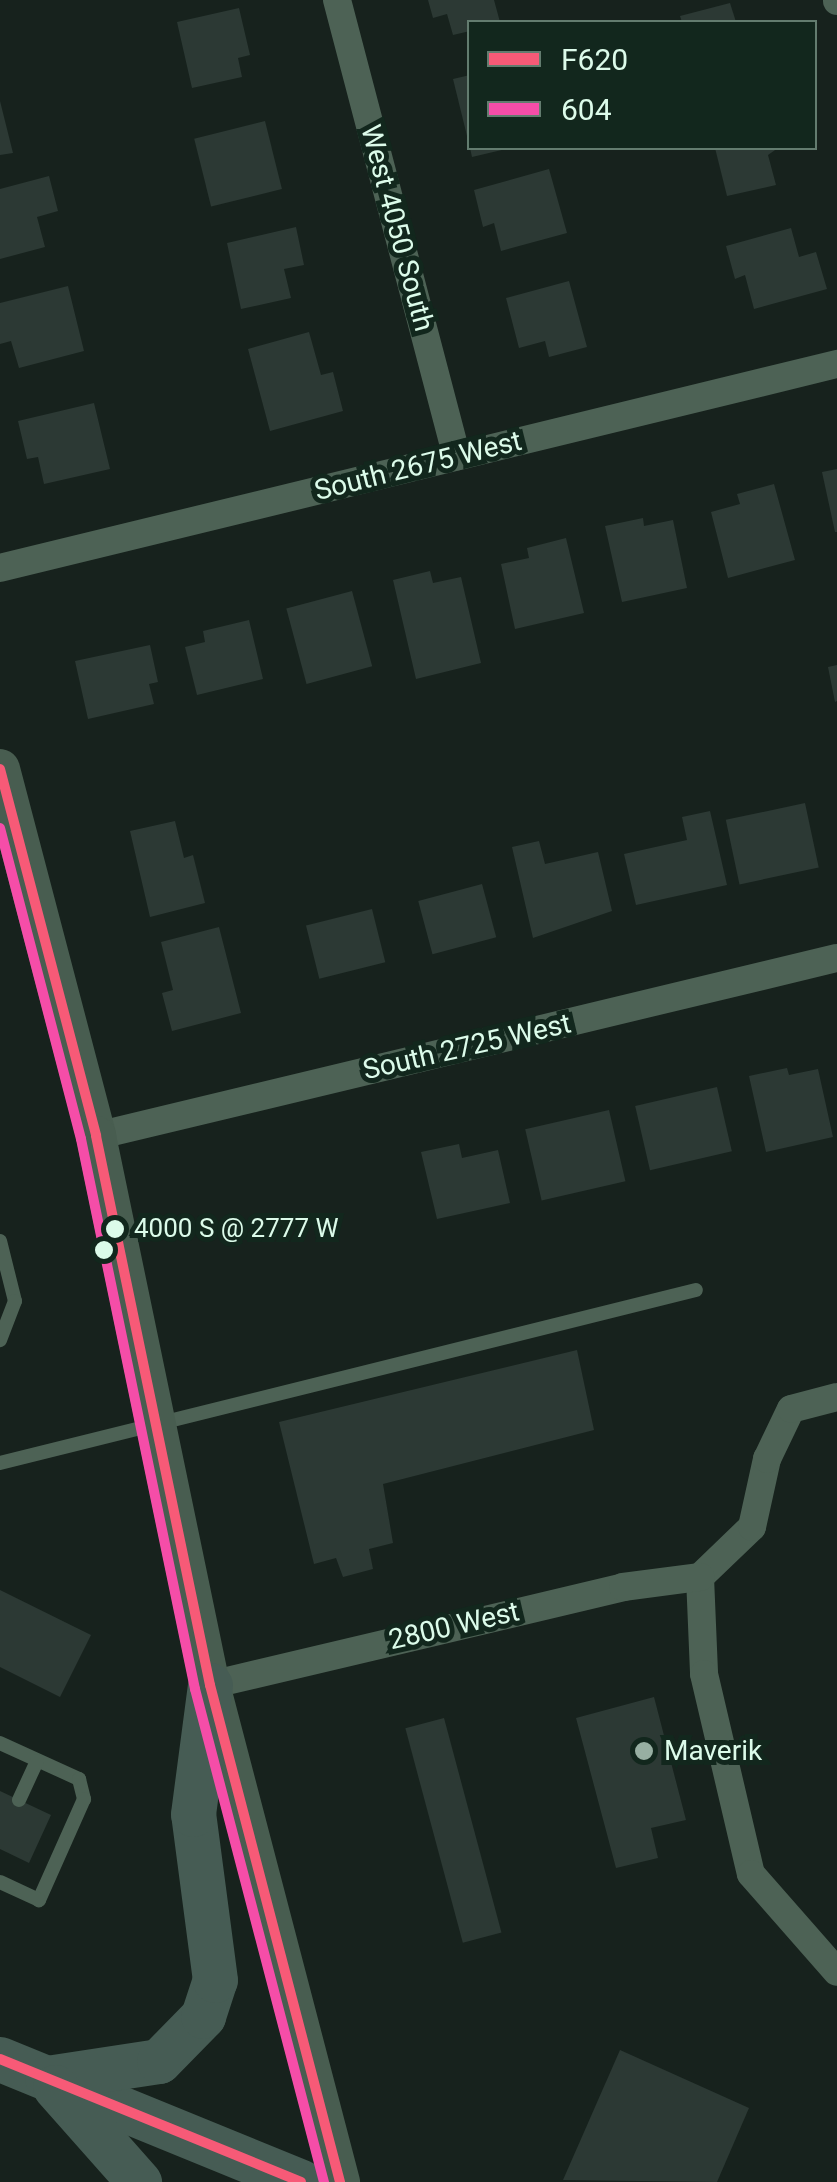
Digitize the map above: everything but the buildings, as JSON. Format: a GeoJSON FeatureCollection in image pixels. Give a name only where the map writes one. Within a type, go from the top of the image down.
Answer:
{"type":"FeatureCollection","features":[{"type":"Feature","properties":{"kind":"main road"},"geometry":{"type":"LineString","coordinates":[[47,2078],[159,2061],[203,2016],[215,1980],[193,1814],[210,1685]]}},
{"type":"Feature","properties":{"kind":"main road"},"geometry":{"type":"LineString","coordinates":[[0,2059],[301,2182]]}},
{"type":"Feature","properties":{"kind":"main road"},"geometry":{"type":"LineString","coordinates":[[47,2078],[139,2182]]}},
{"type":"Feature","properties":{"kind":"street","name":"West 4050 South"},"geometry":{"type":"LineString","coordinates":[[337,0],[457,457]]}},
{"type":"Feature","properties":{"kind":"street","name":"South 2675 West"},"geometry":{"type":"LineString","coordinates":[[0,568],[837,364]]}},
{"type":"Feature","properties":{"kind":"street"},"geometry":{"type":"LineString","coordinates":[[0,769],[96,1136],[210,1685],[340,2182]]}},
{"type":"Feature","properties":{"kind":"street","name":"South 2725 West"},"geometry":{"type":"LineString","coordinates":[[96,1136],[837,958]]}},
{"type":"Feature","properties":{"kind":"street"},"geometry":{"type":"LineString","coordinates":[[837,1397],[792,1409],[767,1459],[752,1528],[700,1577],[704,1674],[751,1874],[837,1972]]}},
{"type":"Feature","properties":{"kind":"street","name":"2800 West"},"geometry":{"type":"LineString","coordinates":[[210,1685],[652,1580],[700,1577]]}},
{"type":"Feature","properties":{"kind":"lane"},"geometry":{"type":"LineString","coordinates":[[0,1242],[15,1301],[0,1340]]}},
{"type":"Feature","properties":{"kind":"lane"},"geometry":{"type":"LineString","coordinates":[[0,1462],[696,1290]]}},
{"type":"Feature","properties":{"kind":"lane"},"geometry":{"type":"LineString","coordinates":[[0,1743],[79,1779],[84,1799],[40,1900],[0,1882]]}},
{"type":"Feature","properties":{"kind":"lane"},"geometry":{"type":"LineString","coordinates":[[19,1800],[38,1761]]}},
{"type":"Feature","properties":{"kind":"transit line","name":"F620"},"geometry":{"type":"LineString","coordinates":[[0,769],[96,1136],[210,1685],[340,2182]]}},
{"type":"Feature","properties":{"kind":"transit line","name":"604"},"geometry":{"type":"LineString","coordinates":[[0,828],[81,1139],[195,1689],[324,2182]]}},
{"type":"Feature","properties":{"kind":"transit line","name":"F620"},"geometry":{"type":"LineString","coordinates":[[0,2059],[301,2182]]}},
{"type":"Feature","properties":{"kind":"place","name":"4000 S @ 2777 W"},"geometry":{"type":"Point","coordinates":[115,1229]}},
{"type":"Feature","properties":{"kind":"place","name":"Maverik"},"geometry":{"type":"Point","coordinates":[644,1751]}}]}
